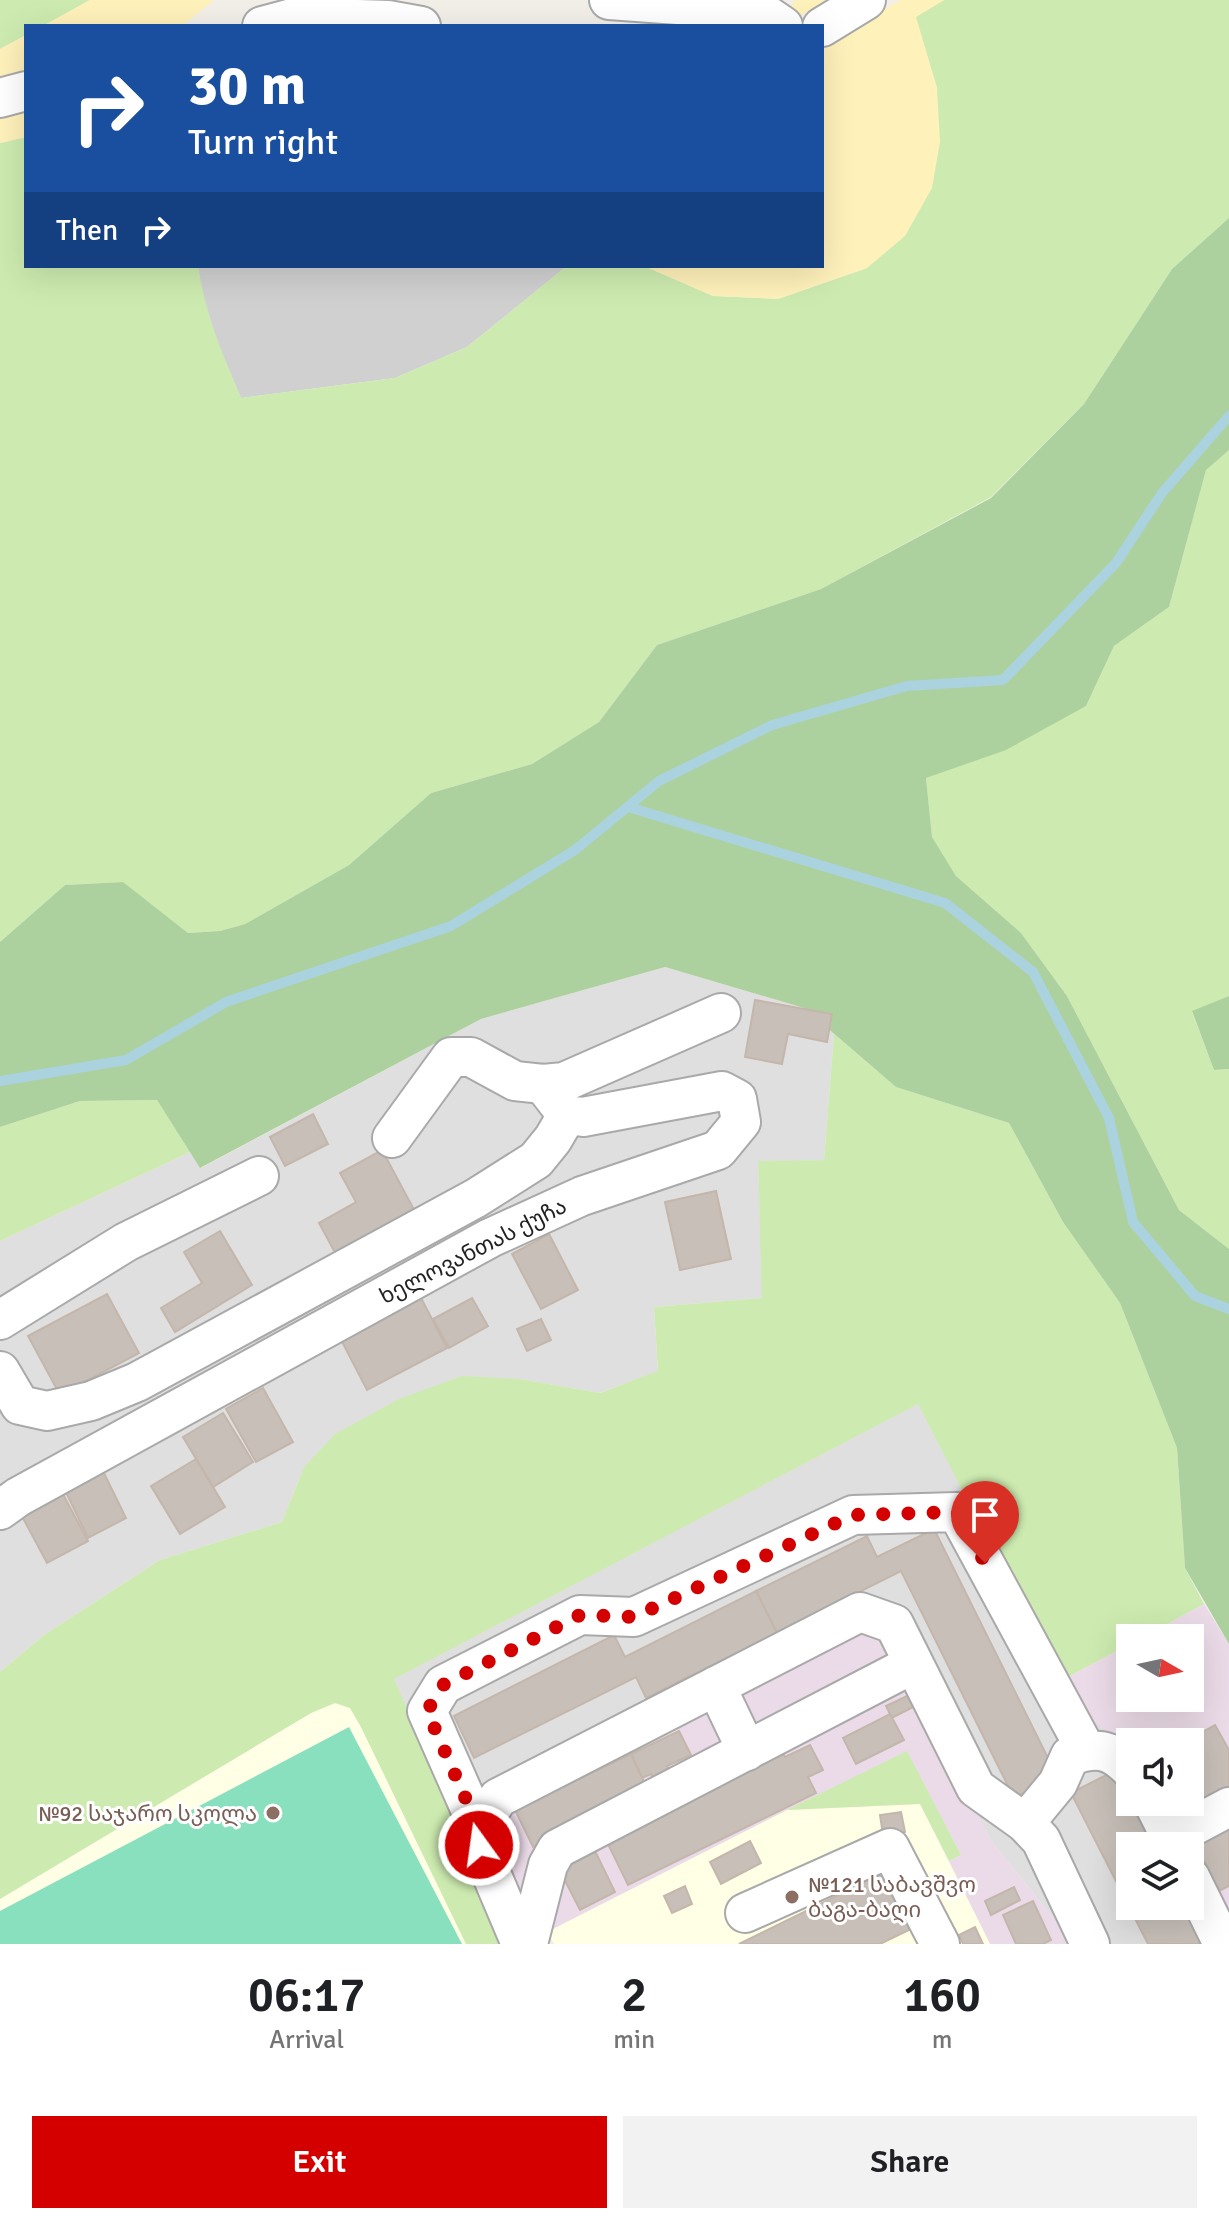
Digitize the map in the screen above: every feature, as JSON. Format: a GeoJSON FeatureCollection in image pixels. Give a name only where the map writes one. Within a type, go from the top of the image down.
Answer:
{"type":"FeatureCollection","features":[{"type":"Feature","properties":{"kind":"street"},"geometry":{"type":"LineString","coordinates":[[609,0],[761,11],[780,24]]}},
{"type":"Feature","properties":{"kind":"street"},"geometry":{"type":"LineString","coordinates":[[824,26],[866,0]]}},
{"type":"Feature","properties":{"kind":"street"},"geometry":{"type":"LineString","coordinates":[[270,24],[296,17],[388,20],[410,24]]}},
{"type":"Feature","properties":{"kind":"street"},"geometry":{"type":"LineString","coordinates":[[0,98],[24,92]]}},
{"type":"Feature","properties":{"kind":"street"},"geometry":{"type":"LineString","coordinates":[[392,1138],[451,1057],[471,1057],[515,1081],[543,1084],[564,1082],[721,1013]]}},
{"type":"Feature","properties":{"kind":"street"},"geometry":{"type":"LineString","coordinates":[[0,1371],[20,1405],[47,1411],[91,1401],[137,1382],[476,1198],[536,1160],[567,1115],[543,1084]]}},
{"type":"Feature","properties":{"kind":"street","name":"ხელოვანთას ქუჩა"},"geometry":{"type":"LineString","coordinates":[[0,1510],[18,1497],[490,1238],[582,1196],[718,1150],[741,1122],[737,1099],[722,1091],[583,1117],[567,1115]]}},
{"type":"Feature","properties":{"kind":"street"},"geometry":{"type":"LineString","coordinates":[[0,1320],[126,1242],[259,1176]]}},
{"type":"Feature","properties":{"kind":"street"},"geometry":{"type":"LineString","coordinates":[[521,1944],[479,1845],[479,1829],[427,1711],[443,1685],[580,1615],[634,1617],[853,1515],[957,1512],[1080,1739],[1081,1752]]}},
{"type":"Feature","properties":{"kind":"street"},"geometry":{"type":"LineString","coordinates":[[479,1829],[498,1798],[860,1612],[894,1624],[976,1788],[1025,1823],[1041,1840],[1090,1944]]}},
{"type":"Feature","properties":{"kind":"street"},"geometry":{"type":"LineString","coordinates":[[528,1944],[548,1865],[557,1849],[913,1664]]}},
{"type":"Feature","properties":{"kind":"street"},"geometry":{"type":"LineString","coordinates":[[716,1686],[747,1751]]}},
{"type":"Feature","properties":{"kind":"street"},"geometry":{"type":"LineString","coordinates":[[1025,1823],[1058,1783],[1070,1756],[1090,1749],[1108,1752],[1116,1758]]}},
{"type":"Feature","properties":{"kind":"street"},"geometry":{"type":"LineString","coordinates":[[1189,1832],[1229,1807]]}},
{"type":"Feature","properties":{"kind":"street"},"geometry":{"type":"LineString","coordinates":[[745,1913],[890,1848],[940,1944]]}},
{"type":"Feature","properties":{"kind":"street"},"geometry":{"type":"LineString","coordinates":[[1204,1898],[1220,1921]]}},
{"type":"Feature","properties":{"kind":"shaded area"},"geometry":{"type":"Polygon","coordinates":[[[198,268],[565,268],[467,347],[395,378],[241,398],[213,333],[202,297],[198,268]]]}},
{"type":"Feature","properties":{"kind":"shaded area"},"geometry":{"type":"Polygon","coordinates":[[[665,967],[804,1008],[834,1034],[824,1160],[758,1162],[763,1298],[654,1307],[658,1372],[599,1393],[520,1379],[304,1467],[282,1522],[160,1560],[44,1635],[0,1672],[0,1241],[190,1152],[201,1168],[481,1019],[665,967]]]}},
{"type":"Feature","properties":{"kind":"shaded area"},"geometry":{"type":"Polygon","coordinates":[[[919,1403],[1060,1681],[1116,1735],[1116,1816],[1172,1816],[1179,1832],[1116,1832],[1116,1920],[1204,1920],[1204,1883],[1229,1935],[1229,1944],[1067,1944],[1056,1921],[991,1841],[894,1649],[459,1821],[393,1679],[919,1403]]]}},
{"type":"Feature","properties":{"kind":"shaded area"},"geometry":{"type":"Polygon","coordinates":[[[1204,1604],[1229,1644],[1229,1935],[1204,1883],[1204,1832],[1179,1832],[1172,1816],[1204,1816],[1204,1728],[1116,1728],[1116,1738],[1081,1713],[1060,1681],[1116,1651],[1116,1712],[1204,1712],[1204,1624],[1167,1624],[1204,1604]]]}},
{"type":"Feature","properties":{"kind":"shaded area"},"geometry":{"type":"Polygon","coordinates":[[[861,1628],[894,1648],[991,1841],[1056,1921],[1067,1944],[990,1944],[949,1861],[961,1855],[907,1752],[548,1932],[541,1944],[489,1846],[497,1814],[861,1628]]]}},
{"type":"Feature","properties":{"kind":"shaded area","name":"№92 საჯარო სკოლა"},"geometry":{"type":"Polygon","coordinates":[[[334,1703],[350,1708],[361,1727],[466,1944],[0,1944],[0,1899],[311,1713],[334,1703]]]}},
{"type":"Feature","properties":{"kind":"shaded area","name":"№121 საბავშვო ბაგა-ბაღი"},"geometry":{"type":"Polygon","coordinates":[[[920,1804],[990,1944],[554,1944],[547,1932],[787,1810],[920,1804]]]}},
{"type":"Feature","properties":{"kind":"green space"},"geometry":{"type":"Polygon","coordinates":[[[0,0],[90,0],[47,24],[24,24],[24,36],[0,49],[0,0]]]}},
{"type":"Feature","properties":{"kind":"green space"},"geometry":{"type":"Polygon","coordinates":[[[944,0],[1229,0],[1229,218],[1172,269],[1084,404],[991,497],[821,589],[657,645],[599,722],[532,764],[431,793],[349,865],[245,924],[220,931],[188,933],[122,882],[65,885],[0,942],[0,143],[24,137],[24,268],[198,268],[210,317],[241,398],[395,378],[467,347],[565,268],[649,268],[713,296],[778,299],[867,268],[937,88],[915,17],[944,0]]]}},
{"type":"Feature","properties":{"kind":"green space"},"geometry":{"type":"Polygon","coordinates":[[[1229,218],[1229,450],[1206,470],[1169,607],[1114,646],[1086,706],[1006,750],[926,778],[932,837],[956,876],[1021,933],[1067,996],[1179,1210],[1229,1249],[1229,1644],[1185,1568],[1177,1448],[1120,1303],[1063,1222],[1009,1123],[896,1087],[804,1008],[665,967],[481,1019],[200,1168],[157,1100],[80,1101],[0,1127],[0,942],[65,885],[123,882],[188,933],[220,931],[245,924],[349,865],[431,793],[532,764],[599,722],[657,645],[821,589],[991,498],[1084,404],[1172,269],[1229,218]]]}},
{"type":"Feature","properties":{"kind":"green space"},"geometry":{"type":"Polygon","coordinates":[[[1229,450],[1229,996],[1192,1012],[1214,1070],[1229,1069],[1229,1249],[1179,1210],[1067,996],[1021,933],[956,876],[932,838],[926,778],[1086,706],[1114,646],[1169,607],[1206,469],[1229,450]]]}},
{"type":"Feature","properties":{"kind":"green space"},"geometry":{"type":"Polygon","coordinates":[[[1229,996],[1229,1069],[1214,1070],[1192,1011],[1229,996]]]}},
{"type":"Feature","properties":{"kind":"green space"},"geometry":{"type":"Polygon","coordinates":[[[834,1034],[896,1087],[1009,1123],[1063,1222],[1120,1303],[1177,1448],[1185,1568],[1204,1604],[1167,1624],[1116,1624],[1116,1651],[1060,1681],[918,1404],[394,1679],[511,1944],[466,1944],[361,1727],[350,1708],[335,1703],[311,1713],[0,1899],[0,1672],[44,1635],[160,1560],[282,1522],[304,1467],[335,1434],[399,1399],[462,1376],[520,1379],[600,1393],[658,1371],[654,1307],[762,1298],[758,1161],[824,1160],[834,1034]]]}},
{"type":"Feature","properties":{"kind":"green space"},"geometry":{"type":"Polygon","coordinates":[[[157,1100],[190,1152],[0,1241],[0,1127],[80,1101],[157,1100]]]}},
{"type":"Feature","properties":{"kind":"green space","name":"№92 საჯარო სკოლა"},"geometry":{"type":"Polygon","coordinates":[[[349,1727],[462,1944],[0,1944],[0,1911],[349,1727]]]}},
{"type":"Feature","properties":{"kind":"green space"},"geometry":{"type":"Polygon","coordinates":[[[907,1751],[961,1855],[949,1861],[920,1804],[787,1810],[907,1751]]]}},
{"type":"Feature","properties":{"kind":"sand"},"geometry":{"type":"Polygon","coordinates":[[[90,0],[214,0],[184,24],[47,24],[90,0]]]}},
{"type":"Feature","properties":{"kind":"sand"},"geometry":{"type":"Polygon","coordinates":[[[796,0],[827,0],[786,24],[774,24],[796,0]]]}},
{"type":"Feature","properties":{"kind":"sand"},"geometry":{"type":"Polygon","coordinates":[[[901,0],[944,0],[916,17],[937,88],[940,142],[932,188],[905,236],[867,268],[778,299],[713,296],[649,268],[824,268],[824,42],[901,0]]]}},
{"type":"Feature","properties":{"kind":"sand"},"geometry":{"type":"Polygon","coordinates":[[[24,36],[24,79],[0,85],[0,49],[24,36]]]}},
{"type":"Feature","properties":{"kind":"sand"},"geometry":{"type":"Polygon","coordinates":[[[24,112],[24,137],[0,143],[0,118],[24,112]]]}},
{"type":"Feature","properties":{"kind":"building"},"geometry":{"type":"Polygon","coordinates":[[[755,1000],[832,1014],[827,1042],[788,1034],[782,1064],[745,1057],[755,1000]]]}},
{"type":"Feature","properties":{"kind":"building"},"geometry":{"type":"Polygon","coordinates":[[[313,1114],[328,1144],[285,1166],[270,1137],[313,1114]]]}},
{"type":"Feature","properties":{"kind":"building"},"geometry":{"type":"Polygon","coordinates":[[[382,1150],[418,1217],[339,1260],[319,1223],[356,1202],[340,1173],[382,1150]]]}},
{"type":"Feature","properties":{"kind":"building"},"geometry":{"type":"Polygon","coordinates":[[[716,1191],[731,1259],[680,1270],[665,1202],[716,1191]]]}},
{"type":"Feature","properties":{"kind":"building"},"geometry":{"type":"Polygon","coordinates":[[[220,1231],[252,1285],[175,1332],[161,1308],[202,1283],[184,1252],[220,1231]]]}},
{"type":"Feature","properties":{"kind":"building"},"geometry":{"type":"Polygon","coordinates":[[[549,1234],[578,1290],[541,1309],[512,1254],[549,1234]]]}},
{"type":"Feature","properties":{"kind":"building"},"geometry":{"type":"Polygon","coordinates":[[[107,1294],[139,1353],[60,1395],[28,1336],[107,1294]]]}},
{"type":"Feature","properties":{"kind":"building"},"geometry":{"type":"Polygon","coordinates":[[[419,1294],[447,1348],[367,1390],[339,1336],[419,1294]]]}},
{"type":"Feature","properties":{"kind":"building"},"geometry":{"type":"Polygon","coordinates":[[[472,1298],[488,1326],[449,1348],[433,1319],[472,1298]]]}},
{"type":"Feature","properties":{"kind":"building"},"geometry":{"type":"Polygon","coordinates":[[[541,1319],[551,1340],[527,1351],[517,1329],[541,1319]]]}},
{"type":"Feature","properties":{"kind":"building"},"geometry":{"type":"Polygon","coordinates":[[[263,1388],[293,1442],[256,1462],[226,1409],[263,1388]]]}},
{"type":"Feature","properties":{"kind":"building"},"geometry":{"type":"Polygon","coordinates":[[[223,1413],[253,1462],[213,1487],[183,1437],[223,1413]]]}},
{"type":"Feature","properties":{"kind":"building"},"geometry":{"type":"Polygon","coordinates":[[[196,1459],[225,1507],[180,1534],[151,1486],[196,1459]]]}},
{"type":"Feature","properties":{"kind":"building"},"geometry":{"type":"Polygon","coordinates":[[[100,1465],[126,1518],[88,1538],[62,1484],[100,1465]]]}},
{"type":"Feature","properties":{"kind":"building"},"geometry":{"type":"Polygon","coordinates":[[[57,1483],[88,1541],[47,1563],[16,1505],[57,1483]]]}},
{"type":"Feature","properties":{"kind":"building"},"geometry":{"type":"Polygon","coordinates":[[[934,1529],[1057,1776],[1014,1798],[901,1571],[777,1633],[756,1591],[867,1536],[877,1557],[934,1529]]]}},
{"type":"Feature","properties":{"kind":"building"},"geometry":{"type":"Polygon","coordinates":[[[756,1591],[777,1633],[646,1698],[636,1677],[474,1758],[454,1716],[614,1635],[625,1657],[756,1591]]]}},
{"type":"Feature","properties":{"kind":"building"},"geometry":{"type":"Polygon","coordinates":[[[911,1694],[917,1705],[892,1718],[886,1706],[911,1694]]]}},
{"type":"Feature","properties":{"kind":"building"},"geometry":{"type":"Polygon","coordinates":[[[890,1714],[904,1740],[856,1764],[843,1738],[890,1714]]]}},
{"type":"Feature","properties":{"kind":"building"},"geometry":{"type":"Polygon","coordinates":[[[1215,1725],[1229,1750],[1229,1788],[1204,1802],[1204,1731],[1215,1725]]]}},
{"type":"Feature","properties":{"kind":"building"},"geometry":{"type":"Polygon","coordinates":[[[679,1731],[691,1755],[667,1766],[670,1772],[653,1780],[651,1774],[642,1778],[631,1754],[679,1731]]]}},
{"type":"Feature","properties":{"kind":"building"},"geometry":{"type":"Polygon","coordinates":[[[810,1745],[823,1770],[808,1777],[816,1793],[628,1885],[606,1840],[783,1753],[785,1757],[810,1745]]]}},
{"type":"Feature","properties":{"kind":"building"},"geometry":{"type":"Polygon","coordinates":[[[631,1754],[646,1786],[579,1825],[533,1847],[515,1810],[631,1754]]]}},
{"type":"Feature","properties":{"kind":"building"},"geometry":{"type":"Polygon","coordinates":[[[1114,1771],[1116,1816],[1137,1816],[1146,1832],[1116,1832],[1116,1881],[1071,1793],[1114,1771]]]}},
{"type":"Feature","properties":{"kind":"building"},"geometry":{"type":"Polygon","coordinates":[[[901,1812],[905,1832],[883,1835],[880,1815],[901,1812]]]}},
{"type":"Feature","properties":{"kind":"building"},"geometry":{"type":"Polygon","coordinates":[[[1229,1816],[1229,1886],[1219,1891],[1204,1861],[1204,1832],[1197,1832],[1229,1816]]]}},
{"type":"Feature","properties":{"kind":"building"},"geometry":{"type":"Polygon","coordinates":[[[750,1841],[761,1863],[721,1884],[710,1862],[750,1841]]]}},
{"type":"Feature","properties":{"kind":"building"},"geometry":{"type":"Polygon","coordinates":[[[593,1847],[615,1892],[580,1910],[557,1865],[593,1847]]]}},
{"type":"Feature","properties":{"kind":"building"},"geometry":{"type":"Polygon","coordinates":[[[887,1871],[915,1927],[880,1944],[739,1944],[887,1871]]]}},
{"type":"Feature","properties":{"kind":"building"},"geometry":{"type":"Polygon","coordinates":[[[685,1886],[692,1904],[672,1913],[664,1896],[685,1886]]]}},
{"type":"Feature","properties":{"kind":"building"},"geometry":{"type":"Polygon","coordinates":[[[1014,1887],[1020,1900],[991,1915],[985,1901],[1014,1887]]]}},
{"type":"Feature","properties":{"kind":"building"},"geometry":{"type":"Polygon","coordinates":[[[1033,1901],[1051,1940],[1043,1944],[1016,1944],[1003,1915],[1033,1901]]]}},
{"type":"Feature","properties":{"kind":"building"},"geometry":{"type":"Polygon","coordinates":[[[1136,1920],[1190,1920],[1203,1944],[1148,1944],[1136,1920]]]}},
{"type":"Feature","properties":{"kind":"building"},"geometry":{"type":"Polygon","coordinates":[[[975,1927],[983,1944],[963,1944],[959,1935],[975,1927]]]}},
{"type":"Feature","properties":{"kind":"waterway"},"geometry":{"type":"LineString","coordinates":[[0,1081],[126,1060],[226,1002],[451,926],[575,850],[659,781],[772,725],[907,686],[1003,680],[1116,563],[1162,493],[1229,416]]}},
{"type":"Feature","properties":{"kind":"waterway"},"geometry":{"type":"LineString","coordinates":[[628,807],[945,903],[1033,972],[1109,1118],[1133,1222],[1195,1296],[1229,1309]]}},
{"type":"Feature","properties":{"kind":"place","name":"№92 საჯარო სკოლა"},"geometry":{"type":"Point","coordinates":[273,1813]}},
{"type":"Feature","properties":{"kind":"place","name":"№121 საბავშვო ბაგა-ბაღი"},"geometry":{"type":"Point","coordinates":[792,1897]}},
{"type":"Feature","properties":{"kind":"route"},"geometry":{"type":"LineString","coordinates":[[479,1845],[479,1829],[427,1711],[443,1685],[580,1615],[634,1617],[853,1515],[957,1512],[985,1563]]}}]}
